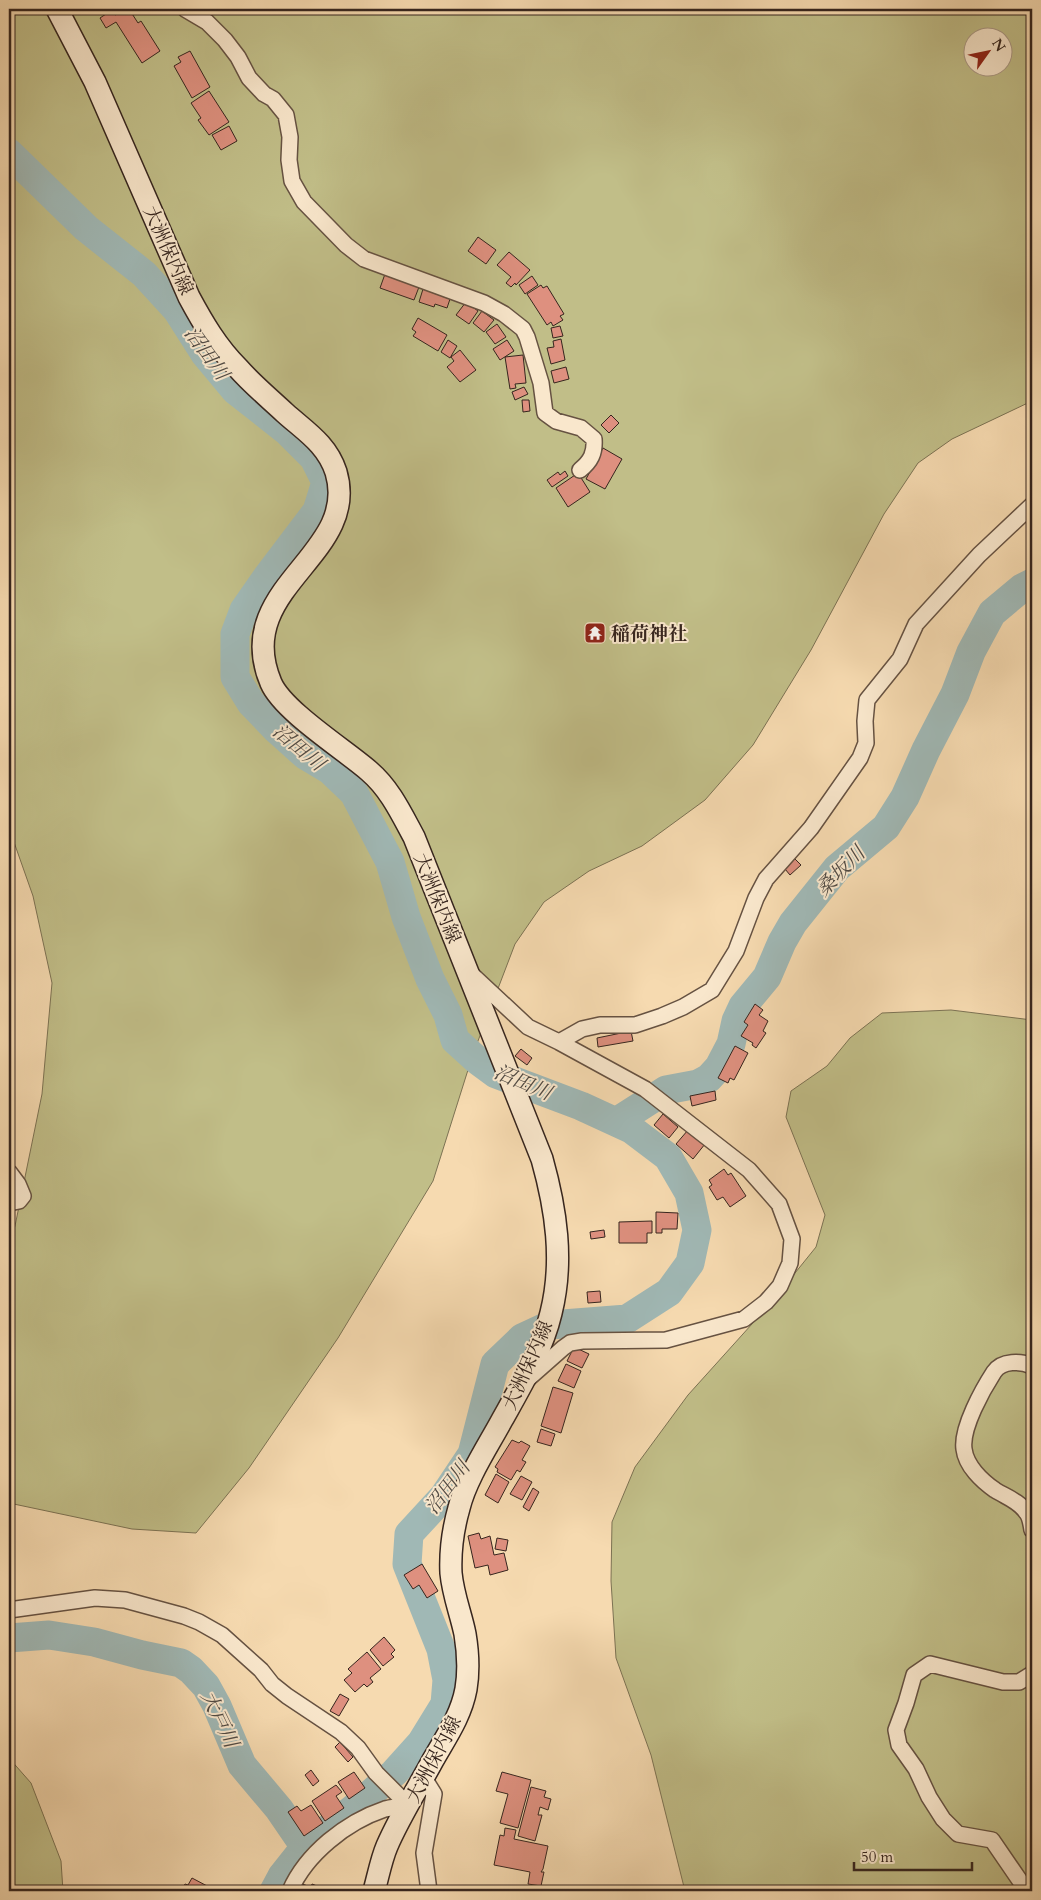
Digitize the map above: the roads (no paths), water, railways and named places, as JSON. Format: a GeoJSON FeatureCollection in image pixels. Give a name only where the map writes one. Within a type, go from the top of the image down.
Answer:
{"type":"FeatureCollection","features":[{"type":"Feature","properties":{"kind":"main road","name":"大洲保内線"},"geometry":{"type":"LineString","coordinates":[[57,9],[95,82],[189,297],[204,325],[220,349],[238,369],[318,441],[336,472],[339,494],[331,527],[277,599],[269,614],[264,630],[263,651],[266,669],[272,685],[284,701],[386,788],[414,837],[542,1159],[557,1230],[556,1272],[551,1314],[523,1383],[476,1469],[459,1505],[452,1538],[451,1574],[456,1604],[465,1634],[468,1657],[466,1689],[457,1720],[408,1805],[387,1847],[374,1891]]}},
{"type":"Feature","properties":{"kind":"street"},"geometry":{"type":"LineString","coordinates":[[185,9],[207,22],[225,40],[238,57],[249,78],[264,94],[273,99],[286,115],[290,137],[289,160],[292,181],[304,202],[346,245],[364,259],[484,303],[504,314],[522,329],[527,337],[541,383],[545,413],[556,421],[581,428],[594,439],[595,451],[588,463],[580,470]]}},
{"type":"Feature","properties":{"kind":"street"},"geometry":{"type":"LineString","coordinates":[[559,1042],[582,1029],[600,1025],[634,1025],[662,1016],[683,1007],[712,990],[736,951],[756,898],[766,879],[811,828],[860,758],[866,743],[865,721],[868,700],[900,659],[916,624],[979,555],[1032,505]]}},
{"type":"Feature","properties":{"kind":"street"},"geometry":{"type":"LineString","coordinates":[[466,969],[528,1027],[645,1089],[749,1170],[779,1204],[792,1239],[790,1263],[780,1286],[766,1302],[744,1319],[666,1340],[582,1341],[570,1343],[523,1383]]}},
{"type":"Feature","properties":{"kind":"street"},"geometry":{"type":"LineString","coordinates":[[9,1172],[18,1184],[23,1196],[19,1201],[9,1203]]}},
{"type":"Feature","properties":{"kind":"street"},"geometry":{"type":"LineString","coordinates":[[1032,1366],[1010,1362],[996,1368],[985,1385],[973,1411],[965,1435],[964,1449],[970,1464],[979,1478],[996,1491],[1015,1500],[1027,1512],[1032,1530]]}},
{"type":"Feature","properties":{"kind":"street"},"geometry":{"type":"LineString","coordinates":[[9,1610],[95,1598],[118,1600],[147,1606],[199,1622],[222,1635],[261,1670],[272,1684],[287,1696],[341,1732],[358,1748],[376,1773],[408,1805]]}},
{"type":"Feature","properties":{"kind":"street"},"geometry":{"type":"LineString","coordinates":[[1027,1891],[992,1840],[958,1834],[944,1819],[929,1797],[916,1769],[898,1745],[896,1730],[914,1675],[930,1664],[1003,1682],[1019,1682],[1032,1674]]}},
{"type":"Feature","properties":{"kind":"street"},"geometry":{"type":"LineString","coordinates":[[424,1778],[434,1794],[424,1853],[429,1891]]}},
{"type":"Feature","properties":{"kind":"street"},"geometry":{"type":"LineString","coordinates":[[290,1891],[297,1875],[317,1850],[358,1821],[386,1809],[408,1805]]}},
{"type":"Feature","properties":{"kind":"waterway","name":"沼田川"},"geometry":{"type":"LineString","coordinates":[[9,153],[86,228],[144,274],[177,310],[205,354],[235,390],[287,431],[314,458],[326,482],[317,511],[244,610],[235,634],[235,677],[251,703],[276,729],[305,755],[330,770],[354,793],[390,862],[406,917],[430,979],[448,1015],[455,1040],[496,1074],[581,1106],[631,1129],[668,1157],[689,1193],[697,1230],[690,1263],[669,1292],[627,1319],[550,1325],[522,1338],[495,1364],[472,1454],[444,1496],[409,1534],[407,1564],[441,1649],[447,1680],[445,1704],[421,1743],[394,1773],[305,1847],[282,1876],[274,1891]]}},
{"type":"Feature","properties":{"kind":"waterway","name":"桑坂川"},"geometry":{"type":"LineString","coordinates":[[616,1122],[666,1090],[698,1084],[709,1078],[719,1067],[731,1044],[736,1021],[743,1006],[767,977],[782,942],[793,923],[837,868],[886,827],[905,797],[926,750],[955,694],[971,652],[992,613],[1022,588],[1032,583]]}},
{"type":"Feature","properties":{"kind":"waterway","name":"大戸川"},"geometry":{"type":"LineString","coordinates":[[9,1638],[49,1635],[94,1642],[181,1663],[191,1670],[206,1686],[217,1706],[242,1765],[279,1809],[305,1847]]}},
{"type":"Feature","properties":{"kind":"place","name":"稲荷神社"},"geometry":{"type":"Point","coordinates":[595,633]}}]}
